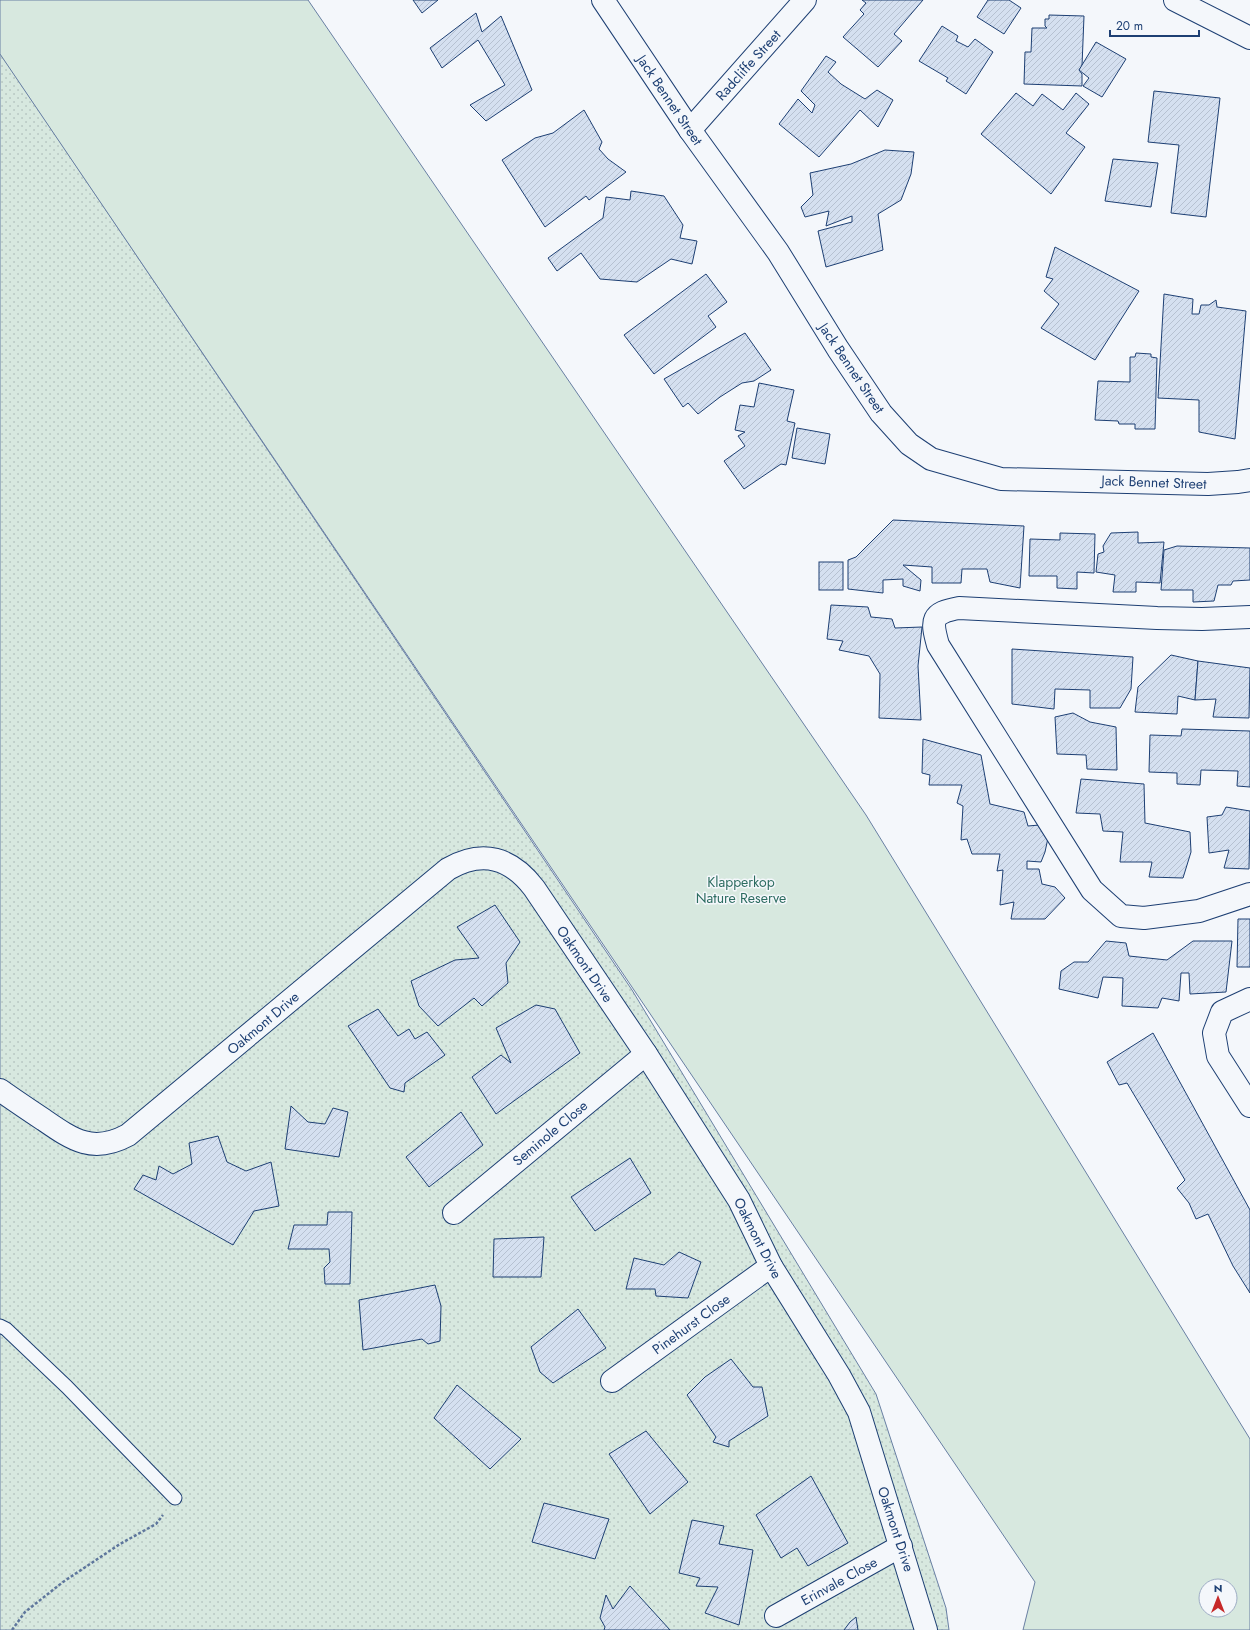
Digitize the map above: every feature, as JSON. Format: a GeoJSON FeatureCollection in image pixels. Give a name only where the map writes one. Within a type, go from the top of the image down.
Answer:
{"type":"FeatureCollection","features":[{"type":"Feature","properties":{"kind":"street","name":"Jack Bennet Street"},"geometry":{"type":"LineString","coordinates":[[603,0],[690,130],[778,252],[838,349],[881,413],[909,444],[931,459],[1001,478],[1208,484],[1250,480]]}},
{"type":"Feature","properties":{"kind":"street","name":"Radcliffe Street"},"geometry":{"type":"LineString","coordinates":[[690,130],[805,0]]}},
{"type":"Feature","properties":{"kind":"street"},"geometry":{"type":"LineString","coordinates":[[1175,0],[1250,38]]}},
{"type":"Feature","properties":{"kind":"street"},"geometry":{"type":"LineString","coordinates":[[1250,618],[1157,618],[958,608],[942,611],[937,616],[934,624],[938,645],[1092,890],[1112,909],[1121,916],[1144,918],[1199,911],[1250,894]]}},
{"type":"Feature","properties":{"kind":"street","name":"Oakmont Drive"},"geometry":{"type":"LineString","coordinates":[[0,1090],[63,1133],[80,1142],[103,1144],[119,1140],[134,1130],[448,868],[457,863],[478,859],[490,858],[506,862],[525,876],[646,1054],[739,1200],[771,1266],[839,1375],[859,1412],[902,1546],[926,1630]]}},
{"type":"Feature","properties":{"kind":"street"},"geometry":{"type":"LineString","coordinates":[[1250,999],[1222,1012],[1214,1033],[1218,1056],[1250,1106]]}},
{"type":"Feature","properties":{"kind":"street","name":"Seminole Close"},"geometry":{"type":"LineString","coordinates":[[454,1213],[646,1054]]}},
{"type":"Feature","properties":{"kind":"street","name":"Pinehurst Close"},"geometry":{"type":"LineString","coordinates":[[612,1381],[771,1266]]}},
{"type":"Feature","properties":{"kind":"street","name":"Erinvale Close"},"geometry":{"type":"LineString","coordinates":[[776,1616],[902,1546]]}},
{"type":"Feature","properties":{"kind":"lane"},"geometry":{"type":"LineString","coordinates":[[0,1326],[6,1329],[67,1387],[175,1498]]}},
{"type":"Feature","properties":{"kind":"path"},"geometry":{"type":"LineString","coordinates":[[12,1630],[25,1612],[63,1582],[120,1544],[156,1524],[175,1498]]}},
{"type":"Feature","properties":{"kind":"green space","name":"Klapperkop Nature Reserve"},"geometry":{"type":"Polygon","coordinates":[[[0,0],[308,0],[866,815],[1250,1439],[1250,1630],[1023,1630],[1035,1582],[0,54],[0,0]]]}},
{"type":"Feature","properties":{"kind":"green space"},"geometry":{"type":"Polygon","coordinates":[[[0,53],[632,990],[876,1394],[946,1608],[949,1630],[0,1630],[0,53]]]}},
{"type":"Feature","properties":{"kind":"building"},"geometry":{"type":"Polygon","coordinates":[[[413,0],[438,0],[422,13],[413,0]]]}},
{"type":"Feature","properties":{"kind":"building"},"geometry":{"type":"Polygon","coordinates":[[[862,0],[923,0],[894,34],[902,41],[878,67],[843,37],[864,14],[860,10],[866,3],[862,0]]]}},
{"type":"Feature","properties":{"kind":"building"},"geometry":{"type":"Polygon","coordinates":[[[988,0],[1009,0],[1021,8],[1004,34],[977,17],[988,0]]]}},
{"type":"Feature","properties":{"kind":"building"},"geometry":{"type":"Polygon","coordinates":[[[476,13],[482,32],[501,16],[532,90],[486,121],[470,105],[505,85],[478,40],[442,68],[430,48],[476,13]]]}},
{"type":"Feature","properties":{"kind":"building"},"geometry":{"type":"Polygon","coordinates":[[[1049,15],[1084,16],[1082,66],[1079,70],[1082,74],[1082,86],[1024,84],[1025,52],[1031,52],[1032,28],[1047,28],[1045,26],[1045,19],[1049,19],[1049,15]]]}},
{"type":"Feature","properties":{"kind":"building"},"geometry":{"type":"Polygon","coordinates":[[[942,26],[958,36],[956,41],[968,47],[975,39],[993,52],[966,94],[946,81],[948,78],[919,61],[942,26]]]}},
{"type":"Feature","properties":{"kind":"building"},"geometry":{"type":"Polygon","coordinates":[[[1096,42],[1126,59],[1102,97],[1083,86],[1089,78],[1079,70],[1096,42]]]}},
{"type":"Feature","properties":{"kind":"building"},"geometry":{"type":"Polygon","coordinates":[[[826,56],[836,62],[828,72],[841,84],[865,99],[877,90],[893,100],[878,127],[860,110],[819,157],[779,124],[798,99],[812,113],[815,105],[801,91],[826,56]]]}},
{"type":"Feature","properties":{"kind":"building"},"geometry":{"type":"Polygon","coordinates":[[[1154,91],[1220,98],[1206,217],[1171,213],[1179,145],[1148,142],[1154,91]]]}},
{"type":"Feature","properties":{"kind":"building"},"geometry":{"type":"Polygon","coordinates":[[[1016,93],[1033,106],[1042,94],[1063,110],[1076,93],[1089,104],[1066,133],[1085,147],[1051,194],[981,134],[1016,93]]]}},
{"type":"Feature","properties":{"kind":"building"},"geometry":{"type":"Polygon","coordinates":[[[584,110],[602,142],[599,149],[608,159],[626,172],[589,200],[586,196],[545,227],[502,160],[535,138],[553,133],[584,110]]]}},
{"type":"Feature","properties":{"kind":"building"},"geometry":{"type":"Polygon","coordinates":[[[885,150],[914,152],[911,174],[901,200],[878,214],[883,250],[826,267],[818,231],[852,222],[852,216],[826,226],[829,211],[805,217],[801,207],[813,195],[810,173],[851,164],[885,150]]]}},
{"type":"Feature","properties":{"kind":"building"},"geometry":{"type":"Polygon","coordinates":[[[1113,159],[1158,163],[1151,207],[1105,201],[1113,159]]]}},
{"type":"Feature","properties":{"kind":"building"},"geometry":{"type":"Polygon","coordinates":[[[631,191],[664,196],[683,225],[680,238],[697,241],[692,264],[671,259],[637,282],[600,279],[581,253],[557,271],[548,258],[603,218],[606,197],[630,200],[631,191]]]}},
{"type":"Feature","properties":{"kind":"building"},"geometry":{"type":"Polygon","coordinates":[[[1055,247],[1139,291],[1095,360],[1041,328],[1059,304],[1044,291],[1053,279],[1046,277],[1055,247]]]}},
{"type":"Feature","properties":{"kind":"building"},"geometry":{"type":"Polygon","coordinates":[[[706,274],[727,302],[708,316],[716,327],[654,374],[624,335],[706,274]]]}},
{"type":"Feature","properties":{"kind":"building"},"geometry":{"type":"Polygon","coordinates":[[[1164,294],[1193,299],[1192,314],[1199,314],[1201,305],[1209,305],[1216,300],[1217,307],[1246,311],[1235,439],[1199,432],[1199,400],[1158,398],[1164,294]]]}},
{"type":"Feature","properties":{"kind":"building"},"geometry":{"type":"Polygon","coordinates":[[[745,333],[771,370],[754,381],[742,383],[720,397],[698,414],[688,403],[683,407],[664,379],[745,333]]]}},
{"type":"Feature","properties":{"kind":"building"},"geometry":{"type":"Polygon","coordinates":[[[1136,353],[1151,354],[1151,357],[1157,358],[1155,429],[1135,429],[1135,424],[1119,424],[1118,421],[1095,420],[1098,381],[1130,382],[1130,357],[1135,357],[1136,353]]]}},
{"type":"Feature","properties":{"kind":"building"},"geometry":{"type":"Polygon","coordinates":[[[759,383],[794,390],[787,421],[795,423],[786,465],[781,464],[744,489],[724,461],[745,446],[738,436],[745,432],[735,430],[740,405],[754,407],[759,383]]]}},
{"type":"Feature","properties":{"kind":"building"},"geometry":{"type":"Polygon","coordinates":[[[797,428],[830,434],[825,464],[792,458],[797,428]]]}},
{"type":"Feature","properties":{"kind":"building"},"geometry":{"type":"Polygon","coordinates":[[[893,520],[1024,526],[1020,588],[990,582],[987,569],[962,569],[961,583],[932,583],[932,567],[903,565],[921,580],[920,591],[903,586],[903,579],[883,580],[883,593],[848,589],[848,560],[856,557],[893,520]]]}},
{"type":"Feature","properties":{"kind":"building"},"geometry":{"type":"Polygon","coordinates":[[[1138,532],[1138,543],[1164,542],[1160,583],[1136,582],[1136,592],[1113,592],[1115,575],[1096,572],[1098,554],[1104,552],[1103,546],[1111,533],[1138,532]]]}},
{"type":"Feature","properties":{"kind":"building"},"geometry":{"type":"Polygon","coordinates":[[[1060,533],[1095,534],[1094,573],[1077,572],[1077,589],[1057,588],[1057,576],[1029,576],[1030,539],[1060,540],[1060,533]]]}},
{"type":"Feature","properties":{"kind":"building"},"geometry":{"type":"Polygon","coordinates":[[[1177,546],[1250,548],[1250,580],[1233,581],[1231,585],[1218,585],[1214,601],[1193,602],[1193,590],[1161,590],[1164,550],[1177,546]]]}},
{"type":"Feature","properties":{"kind":"building"},"geometry":{"type":"Polygon","coordinates":[[[819,562],[843,562],[843,590],[819,590],[819,562]]]}},
{"type":"Feature","properties":{"kind":"building"},"geometry":{"type":"Polygon","coordinates":[[[831,605],[868,607],[871,617],[892,619],[895,628],[922,627],[918,666],[921,720],[879,718],[880,674],[869,656],[839,650],[843,641],[827,639],[831,605]]]}},
{"type":"Feature","properties":{"kind":"building"},"geometry":{"type":"Polygon","coordinates":[[[1012,649],[1133,657],[1131,689],[1120,708],[1090,708],[1090,690],[1055,689],[1054,709],[1012,704],[1012,649]]]}},
{"type":"Feature","properties":{"kind":"building"},"geometry":{"type":"Polygon","coordinates":[[[1171,655],[1198,661],[1195,700],[1178,696],[1177,714],[1135,712],[1138,687],[1171,655]]]}},
{"type":"Feature","properties":{"kind":"building"},"geometry":{"type":"Polygon","coordinates":[[[1198,661],[1250,668],[1249,718],[1213,717],[1216,699],[1195,700],[1198,661]]]}},
{"type":"Feature","properties":{"kind":"building"},"geometry":{"type":"Polygon","coordinates":[[[1073,713],[1090,722],[1116,727],[1117,770],[1087,769],[1086,755],[1057,754],[1055,717],[1073,713]]]}},
{"type":"Feature","properties":{"kind":"building"},"geometry":{"type":"Polygon","coordinates":[[[1182,729],[1250,731],[1250,787],[1237,786],[1238,771],[1201,770],[1200,785],[1177,784],[1177,773],[1149,772],[1150,735],[1181,736],[1182,729]]]}},
{"type":"Feature","properties":{"kind":"building"},"geometry":{"type":"Polygon","coordinates":[[[923,739],[981,755],[990,804],[1024,812],[1028,826],[1051,824],[1045,852],[1041,862],[1027,861],[1027,869],[1039,869],[1042,884],[1055,887],[1065,898],[1045,919],[1011,919],[1014,902],[1000,905],[1003,870],[997,871],[1000,854],[972,854],[967,839],[961,840],[963,806],[957,803],[962,785],[929,785],[930,775],[922,773],[923,739]]]}},
{"type":"Feature","properties":{"kind":"building"},"geometry":{"type":"Polygon","coordinates":[[[1081,779],[1144,784],[1145,823],[1190,832],[1191,852],[1183,878],[1149,877],[1152,862],[1120,862],[1123,832],[1103,831],[1100,814],[1076,813],[1081,779]]]}},
{"type":"Feature","properties":{"kind":"building"},"geometry":{"type":"Polygon","coordinates":[[[1226,807],[1250,811],[1249,869],[1224,868],[1229,850],[1209,853],[1207,817],[1222,815],[1226,807]]]}},
{"type":"Feature","properties":{"kind":"building"},"geometry":{"type":"Polygon","coordinates":[[[495,905],[520,942],[506,963],[508,983],[482,1006],[474,998],[438,1026],[419,1006],[411,981],[455,960],[479,958],[457,927],[495,905]]]}},
{"type":"Feature","properties":{"kind":"building"},"geometry":{"type":"Polygon","coordinates":[[[1238,919],[1250,919],[1250,967],[1237,967],[1238,919]]]}},
{"type":"Feature","properties":{"kind":"building"},"geometry":{"type":"Polygon","coordinates":[[[1106,941],[1126,943],[1129,956],[1167,960],[1193,941],[1232,941],[1226,992],[1190,994],[1189,973],[1181,973],[1179,1001],[1162,998],[1158,1008],[1122,1006],[1123,978],[1103,977],[1098,998],[1059,989],[1061,971],[1074,962],[1088,962],[1106,941]]]}},
{"type":"Feature","properties":{"kind":"building"},"geometry":{"type":"Polygon","coordinates":[[[536,1005],[555,1009],[580,1053],[496,1114],[472,1077],[501,1055],[511,1063],[496,1028],[536,1005]]]}},
{"type":"Feature","properties":{"kind":"building"},"geometry":{"type":"Polygon","coordinates":[[[378,1009],[398,1036],[409,1029],[415,1039],[427,1032],[445,1055],[405,1083],[404,1092],[390,1088],[348,1026],[378,1009]]]}},
{"type":"Feature","properties":{"kind":"building"},"geometry":{"type":"Polygon","coordinates":[[[1153,1033],[1250,1210],[1250,1293],[1233,1266],[1208,1214],[1196,1219],[1189,1203],[1177,1188],[1185,1180],[1127,1083],[1119,1085],[1107,1062],[1153,1033]]]}},
{"type":"Feature","properties":{"kind":"building"},"geometry":{"type":"Polygon","coordinates":[[[291,1106],[308,1122],[325,1124],[333,1108],[348,1112],[339,1157],[285,1149],[291,1106]]]}},
{"type":"Feature","properties":{"kind":"building"},"geometry":{"type":"Polygon","coordinates":[[[461,1112],[483,1145],[429,1187],[406,1157],[461,1112]]]}},
{"type":"Feature","properties":{"kind":"building"},"geometry":{"type":"Polygon","coordinates":[[[218,1136],[227,1162],[246,1171],[271,1162],[279,1206],[254,1211],[233,1245],[134,1189],[143,1175],[156,1180],[159,1166],[173,1174],[192,1164],[189,1143],[218,1136]]]}},
{"type":"Feature","properties":{"kind":"building"},"geometry":{"type":"Polygon","coordinates":[[[630,1158],[651,1193],[595,1231],[571,1197],[630,1158]]]}},
{"type":"Feature","properties":{"kind":"building"},"geometry":{"type":"Polygon","coordinates":[[[328,1212],[352,1212],[350,1284],[325,1284],[324,1268],[330,1262],[329,1249],[288,1249],[294,1225],[327,1225],[328,1212]]]}},
{"type":"Feature","properties":{"kind":"building"},"geometry":{"type":"Polygon","coordinates":[[[544,1237],[541,1277],[493,1277],[494,1239],[544,1237]]]}},
{"type":"Feature","properties":{"kind":"building"},"geometry":{"type":"Polygon","coordinates":[[[679,1252],[701,1262],[688,1298],[656,1296],[655,1289],[626,1289],[634,1258],[664,1265],[679,1252]]]}},
{"type":"Feature","properties":{"kind":"building"},"geometry":{"type":"Polygon","coordinates":[[[435,1285],[441,1306],[440,1341],[428,1344],[422,1339],[363,1350],[359,1300],[435,1285]]]}},
{"type":"Feature","properties":{"kind":"building"},"geometry":{"type":"Polygon","coordinates":[[[578,1309],[606,1348],[553,1383],[540,1372],[531,1347],[578,1309]]]}},
{"type":"Feature","properties":{"kind":"building"},"geometry":{"type":"Polygon","coordinates":[[[731,1359],[753,1387],[762,1387],[768,1416],[729,1441],[729,1447],[713,1442],[716,1437],[687,1395],[705,1377],[731,1359]]]}},
{"type":"Feature","properties":{"kind":"building"},"geometry":{"type":"Polygon","coordinates":[[[457,1385],[521,1439],[490,1469],[434,1418],[457,1385]]]}},
{"type":"Feature","properties":{"kind":"building"},"geometry":{"type":"Polygon","coordinates":[[[646,1431],[688,1482],[650,1514],[609,1454],[646,1431]]]}},
{"type":"Feature","properties":{"kind":"building"},"geometry":{"type":"Polygon","coordinates":[[[811,1476],[848,1543],[808,1566],[797,1548],[781,1558],[756,1515],[811,1476]]]}},
{"type":"Feature","properties":{"kind":"building"},"geometry":{"type":"Polygon","coordinates":[[[544,1503],[609,1519],[595,1559],[532,1542],[544,1503]]]}},
{"type":"Feature","properties":{"kind":"building"},"geometry":{"type":"Polygon","coordinates":[[[692,1520],[724,1526],[719,1544],[753,1550],[739,1625],[705,1613],[718,1587],[696,1586],[700,1578],[679,1573],[692,1520]]]}},
{"type":"Feature","properties":{"kind":"building"},"geometry":{"type":"Polygon","coordinates":[[[630,1586],[670,1630],[604,1630],[605,1627],[600,1618],[606,1595],[613,1609],[630,1586]]]}},
{"type":"Feature","properties":{"kind":"building"},"geometry":{"type":"Polygon","coordinates":[[[856,1617],[858,1630],[844,1630],[850,1622],[856,1617]]]}}]}
